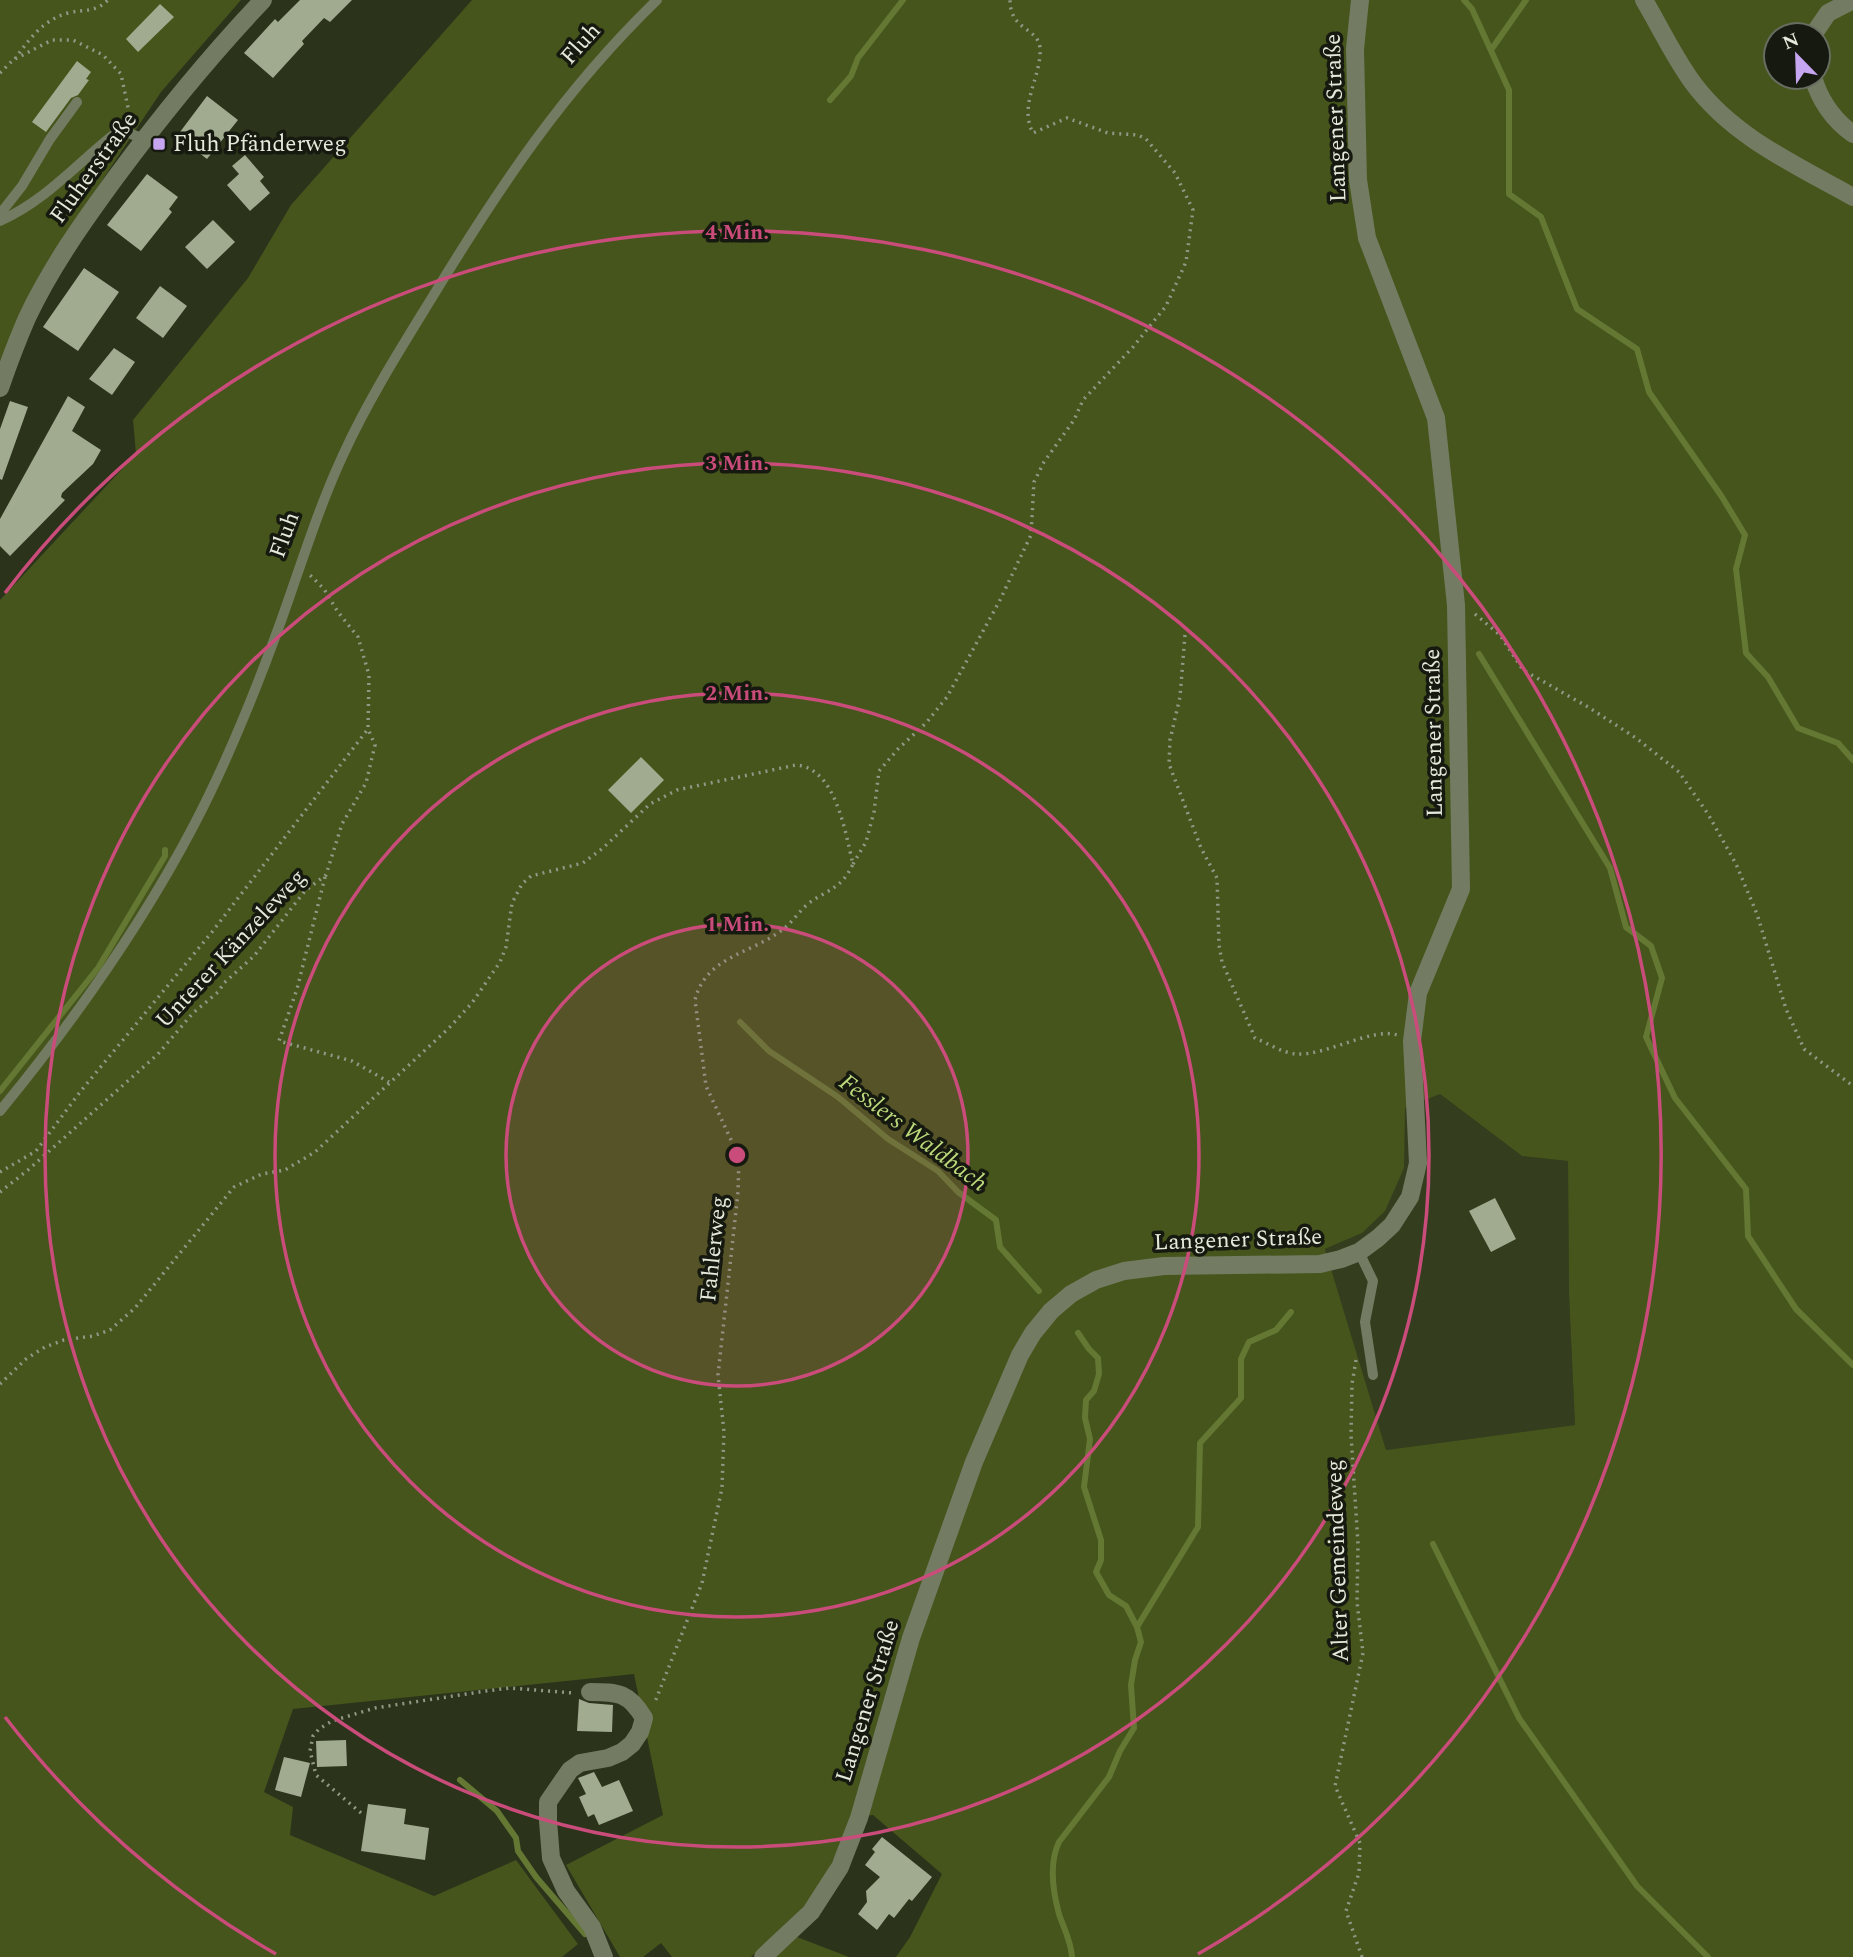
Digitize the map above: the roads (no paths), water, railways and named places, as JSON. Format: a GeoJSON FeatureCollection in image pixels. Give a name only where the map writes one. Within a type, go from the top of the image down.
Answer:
{"type":"FeatureCollection","features":[{"type":"Feature","properties":{"kind":"main road","name":"Fluherstraße"},"geometry":{"type":"LineString","coordinates":[[0,388],[27,319],[62,253],[144,139],[263,0]]}},
{"type":"Feature","properties":{"kind":"main road","name":"Langener Straße"},"geometry":{"type":"LineString","coordinates":[[763,1957],[811,1912],[840,1867],[859,1818],[911,1638],[969,1475],[1020,1355],[1051,1311],[1071,1294],[1096,1280],[1124,1271],[1164,1266],[1320,1264],[1341,1259],[1359,1252],[1392,1225],[1410,1197],[1415,1182],[1418,1142],[1412,1041],[1418,993],[1461,889],[1455,597],[1436,418],[1367,238],[1358,180],[1355,49],[1360,0]]}},
{"type":"Feature","properties":{"kind":"main road"},"geometry":{"type":"LineString","coordinates":[[1644,0],[1692,82],[1711,105],[1755,141],[1853,197]]}},
{"type":"Feature","properties":{"kind":"main road"},"geometry":{"type":"LineString","coordinates":[[1823,21],[1828,13],[1853,0]]}},
{"type":"Feature","properties":{"kind":"main road"},"geometry":{"type":"LineString","coordinates":[[1818,91],[1829,112],[1853,134]]}},
{"type":"Feature","properties":{"kind":"main road"},"geometry":{"type":"LineString","coordinates":[[590,1692],[622,1694],[635,1703],[644,1718],[640,1732],[632,1744],[608,1758],[580,1763],[570,1770],[548,1802],[551,1858],[566,1891],[592,1927],[604,1957]]}},
{"type":"Feature","properties":{"kind":"lane","name":"Fluh"},"geometry":{"type":"LineString","coordinates":[[0,1111],[90,993],[149,908],[195,822],[258,681],[342,457],[363,413],[464,247],[543,128],[603,56],[657,0]]}},
{"type":"Feature","properties":{"kind":"lane"},"geometry":{"type":"LineString","coordinates":[[0,218],[76,102]]}},
{"type":"Feature","properties":{"kind":"lane"},"geometry":{"type":"LineString","coordinates":[[0,218],[22,211],[41,198],[117,132],[126,132],[144,139]]}},
{"type":"Feature","properties":{"kind":"lane"},"geometry":{"type":"LineString","coordinates":[[1359,1252],[1373,1281],[1365,1322],[1373,1375]]}},
{"type":"Feature","properties":{"kind":"waterway"},"geometry":{"type":"LineString","coordinates":[[830,100],[851,76],[858,58],[903,0]]}},
{"type":"Feature","properties":{"kind":"waterway"},"geometry":{"type":"LineString","coordinates":[[1464,0],[1472,9],[1509,90],[1509,194],[1541,217],[1577,309],[1637,349],[1649,392],[1745,535],[1736,569],[1746,653],[1768,677],[1798,728],[1838,743],[1853,760]]}},
{"type":"Feature","properties":{"kind":"waterway"},"geometry":{"type":"LineString","coordinates":[[1491,50],[1526,0]]}},
{"type":"Feature","properties":{"kind":"waterway"},"geometry":{"type":"LineString","coordinates":[[1479,654],[1610,868],[1626,927],[1651,946],[1662,978],[1646,1037],[1675,1098],[1746,1189],[1748,1236],[1796,1309],[1853,1365]]}},
{"type":"Feature","properties":{"kind":"waterway"},"geometry":{"type":"LineString","coordinates":[[0,1091],[98,968],[165,856],[165,850]]}},
{"type":"Feature","properties":{"kind":"waterway","name":"Fesslers Waldbach"},"geometry":{"type":"LineString","coordinates":[[740,1022],[769,1051],[838,1097],[888,1139],[938,1171],[958,1192],[996,1220],[1000,1247],[1039,1291]]}},
{"type":"Feature","properties":{"kind":"waterway"},"geometry":{"type":"LineString","coordinates":[[1137,1627],[1198,1527],[1200,1443],[1241,1398],[1241,1359],[1249,1342],[1276,1330],[1291,1312]]}},
{"type":"Feature","properties":{"kind":"waterway","name":"Fesslers Waldbach"},"geometry":{"type":"LineString","coordinates":[[1072,1957],[1055,1896],[1054,1859],[1059,1842],[1109,1777],[1134,1728],[1131,1685],[1141,1642],[1126,1606],[1109,1595],[1096,1572],[1101,1560],[1101,1540],[1084,1487],[1090,1439],[1085,1418],[1086,1400],[1094,1391],[1099,1374],[1098,1358],[1078,1333]]}},
{"type":"Feature","properties":{"kind":"waterway"},"geometry":{"type":"LineString","coordinates":[[1433,1544],[1519,1718],[1637,1886],[1708,1957]]}},
{"type":"Feature","properties":{"kind":"waterway"},"geometry":{"type":"LineString","coordinates":[[460,1780],[497,1811],[516,1838],[518,1851],[536,1877],[585,1934]]}},
{"type":"Feature","properties":{"kind":"place","name":"Fluh Pfänderweg"},"geometry":{"type":"Point","coordinates":[159,144]}}]}
